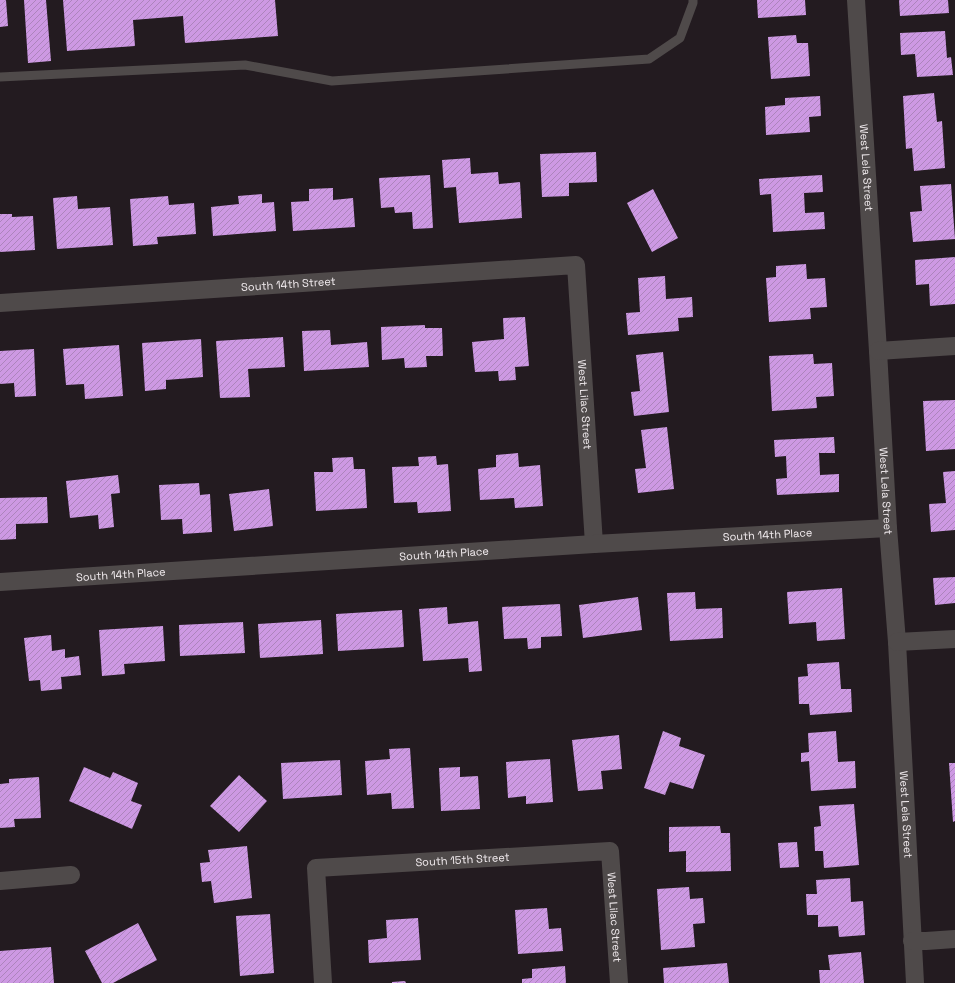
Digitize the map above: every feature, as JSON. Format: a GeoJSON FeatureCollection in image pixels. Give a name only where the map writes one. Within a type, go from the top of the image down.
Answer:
{"type":"FeatureCollection","features":[{"type":"Feature","properties":{"kind":"street","name":"West Lela Street"},"geometry":{"type":"LineString","coordinates":[[856,0],[888,528],[897,642],[915,983]]}},
{"type":"Feature","properties":{"kind":"street","name":"South 14th Street"},"geometry":{"type":"LineString","coordinates":[[0,303],[576,265]]}},
{"type":"Feature","properties":{"kind":"street","name":"West Lilac Street"},"geometry":{"type":"LineString","coordinates":[[576,265],[594,544]]}},
{"type":"Feature","properties":{"kind":"street"},"geometry":{"type":"LineString","coordinates":[[878,351],[955,346]]}},
{"type":"Feature","properties":{"kind":"street","name":"South 14th Place"},"geometry":{"type":"LineString","coordinates":[[0,582],[594,544],[888,528]]}},
{"type":"Feature","properties":{"kind":"street"},"geometry":{"type":"LineString","coordinates":[[897,642],[955,639]]}},
{"type":"Feature","properties":{"kind":"street","name":"West Lilac Street"},"geometry":{"type":"LineString","coordinates":[[610,851],[619,983]]}},
{"type":"Feature","properties":{"kind":"street","name":"South 15th Street"},"geometry":{"type":"LineString","coordinates":[[323,983],[316,868],[610,851]]}},
{"type":"Feature","properties":{"kind":"street"},"geometry":{"type":"LineString","coordinates":[[0,881],[71,875]]}},
{"type":"Feature","properties":{"kind":"street"},"geometry":{"type":"LineString","coordinates":[[912,941],[955,939]]}},
{"type":"Feature","properties":{"kind":"lane"},"geometry":{"type":"LineString","coordinates":[[0,77],[245,65],[332,81],[649,59],[680,38],[693,0]]}},
{"type":"Feature","properties":{"kind":"building"},"geometry":{"type":"Polygon","coordinates":[[[0,0],[6,0],[8,26],[0,27],[0,0]]]}},
{"type":"Feature","properties":{"kind":"building"},"geometry":{"type":"Polygon","coordinates":[[[24,0],[46,0],[51,61],[28,63],[24,0]]]}},
{"type":"Feature","properties":{"kind":"building"},"geometry":{"type":"Polygon","coordinates":[[[63,0],[275,0],[278,36],[185,43],[183,16],[133,20],[135,46],[67,51],[63,0]]]}},
{"type":"Feature","properties":{"kind":"building"},"geometry":{"type":"Polygon","coordinates":[[[757,0],[805,0],[806,15],[758,18],[757,0]]]}},
{"type":"Feature","properties":{"kind":"building"},"geometry":{"type":"Polygon","coordinates":[[[899,0],[948,0],[949,13],[900,16],[899,0]]]}},
{"type":"Feature","properties":{"kind":"building"},"geometry":{"type":"Polygon","coordinates":[[[945,31],[947,58],[951,57],[953,75],[917,77],[915,54],[901,55],[900,33],[945,31]]]}},
{"type":"Feature","properties":{"kind":"building"},"geometry":{"type":"Polygon","coordinates":[[[796,35],[797,43],[808,43],[810,76],[771,79],[768,37],[796,35]]]}},
{"type":"Feature","properties":{"kind":"building"},"geometry":{"type":"Polygon","coordinates":[[[934,93],[937,122],[942,121],[945,168],[914,171],[912,148],[906,149],[903,96],[934,93]]]}},
{"type":"Feature","properties":{"kind":"building"},"geometry":{"type":"Polygon","coordinates":[[[820,96],[821,116],[809,117],[810,132],[766,135],[765,107],[785,105],[785,98],[820,96]]]}},
{"type":"Feature","properties":{"kind":"building"},"geometry":{"type":"Polygon","coordinates":[[[596,152],[597,182],[569,183],[569,196],[542,197],[540,154],[596,152]]]}},
{"type":"Feature","properties":{"kind":"building"},"geometry":{"type":"Polygon","coordinates":[[[470,158],[471,174],[498,172],[499,184],[520,182],[522,218],[459,223],[456,187],[444,188],[442,160],[470,158]]]}},
{"type":"Feature","properties":{"kind":"building"},"geometry":{"type":"Polygon","coordinates":[[[430,175],[433,228],[413,229],[412,212],[395,213],[394,207],[381,208],[379,178],[430,175]]]}},
{"type":"Feature","properties":{"kind":"building"},"geometry":{"type":"Polygon","coordinates":[[[822,175],[823,192],[804,193],[805,213],[824,212],[825,229],[773,232],[771,194],[760,195],[759,179],[822,175]]]}},
{"type":"Feature","properties":{"kind":"building"},"geometry":{"type":"Polygon","coordinates":[[[951,184],[955,239],[913,242],[910,212],[922,211],[920,186],[951,184]]]}},
{"type":"Feature","properties":{"kind":"building"},"geometry":{"type":"Polygon","coordinates":[[[333,188],[333,200],[353,198],[355,227],[293,231],[291,202],[309,201],[309,189],[333,188]]]}},
{"type":"Feature","properties":{"kind":"building"},"geometry":{"type":"Polygon","coordinates":[[[653,189],[678,238],[652,252],[627,203],[653,189]]]}},
{"type":"Feature","properties":{"kind":"building"},"geometry":{"type":"Polygon","coordinates":[[[262,194],[262,203],[274,202],[276,231],[213,236],[211,207],[239,204],[238,196],[262,194]]]}},
{"type":"Feature","properties":{"kind":"building"},"geometry":{"type":"Polygon","coordinates":[[[77,196],[78,209],[110,207],[113,245],[57,249],[53,198],[77,196]]]}},
{"type":"Feature","properties":{"kind":"building"},"geometry":{"type":"Polygon","coordinates":[[[168,196],[169,205],[194,203],[196,234],[157,237],[158,244],[133,246],[130,199],[168,196]]]}},
{"type":"Feature","properties":{"kind":"building"},"geometry":{"type":"Polygon","coordinates":[[[0,214],[12,214],[12,217],[33,216],[35,250],[0,252],[0,214]]]}},
{"type":"Feature","properties":{"kind":"building"},"geometry":{"type":"Polygon","coordinates":[[[955,257],[955,304],[930,306],[929,284],[916,285],[915,260],[955,257]]]}},
{"type":"Feature","properties":{"kind":"building"},"geometry":{"type":"Polygon","coordinates":[[[806,264],[807,279],[825,278],[827,307],[810,308],[811,319],[769,322],[766,278],[776,277],[776,266],[806,264]]]}},
{"type":"Feature","properties":{"kind":"building"},"geometry":{"type":"Polygon","coordinates":[[[665,276],[666,299],[692,297],[693,317],[678,318],[679,331],[628,335],[626,313],[640,312],[638,278],[665,276]]]}},
{"type":"Feature","properties":{"kind":"building"},"geometry":{"type":"Polygon","coordinates":[[[525,317],[529,366],[515,367],[516,380],[499,381],[498,371],[475,372],[472,342],[504,339],[503,318],[525,317]]]}},
{"type":"Feature","properties":{"kind":"building"},"geometry":{"type":"Polygon","coordinates":[[[425,325],[425,328],[442,328],[443,356],[426,356],[427,367],[405,368],[404,358],[382,360],[381,327],[425,325]]]}},
{"type":"Feature","properties":{"kind":"building"},"geometry":{"type":"Polygon","coordinates":[[[330,330],[331,345],[367,342],[369,367],[304,371],[302,331],[330,330]]]}},
{"type":"Feature","properties":{"kind":"building"},"geometry":{"type":"Polygon","coordinates":[[[283,337],[285,367],[248,369],[250,397],[220,398],[216,341],[283,337]]]}},
{"type":"Feature","properties":{"kind":"building"},"geometry":{"type":"Polygon","coordinates":[[[201,339],[203,377],[166,380],[166,389],[145,391],[142,343],[201,339]]]}},
{"type":"Feature","properties":{"kind":"building"},"geometry":{"type":"Polygon","coordinates":[[[119,345],[123,396],[85,399],[84,384],[66,385],[63,349],[119,345]]]}},
{"type":"Feature","properties":{"kind":"building"},"geometry":{"type":"Polygon","coordinates":[[[34,349],[36,396],[15,397],[14,383],[0,384],[0,351],[34,349]]]}},
{"type":"Feature","properties":{"kind":"building"},"geometry":{"type":"Polygon","coordinates":[[[663,352],[669,412],[634,416],[631,392],[640,391],[636,355],[663,352]]]}},
{"type":"Feature","properties":{"kind":"building"},"geometry":{"type":"Polygon","coordinates":[[[813,354],[814,364],[832,363],[834,396],[816,397],[817,408],[772,411],[769,356],[813,354]]]}},
{"type":"Feature","properties":{"kind":"building"},"geometry":{"type":"Polygon","coordinates":[[[955,400],[955,449],[926,451],[923,401],[955,400]]]}},
{"type":"Feature","properties":{"kind":"building"},"geometry":{"type":"Polygon","coordinates":[[[667,427],[674,489],[638,493],[635,469],[646,468],[641,430],[667,427]]]}},
{"type":"Feature","properties":{"kind":"building"},"geometry":{"type":"Polygon","coordinates":[[[834,437],[835,453],[819,453],[820,475],[839,474],[839,492],[777,495],[776,479],[787,478],[786,456],[775,457],[774,440],[834,437]]]}},
{"type":"Feature","properties":{"kind":"building"},"geometry":{"type":"Polygon","coordinates":[[[518,453],[519,467],[540,465],[543,506],[515,508],[514,498],[480,500],[478,469],[496,467],[496,455],[518,453]]]}},
{"type":"Feature","properties":{"kind":"building"},"geometry":{"type":"Polygon","coordinates":[[[436,456],[437,465],[448,464],[451,511],[418,513],[417,502],[394,503],[392,467],[419,466],[418,457],[436,456]]]}},
{"type":"Feature","properties":{"kind":"building"},"geometry":{"type":"Polygon","coordinates":[[[353,457],[354,469],[365,469],[367,508],[316,511],[314,472],[333,472],[332,458],[353,457]]]}},
{"type":"Feature","properties":{"kind":"building"},"geometry":{"type":"Polygon","coordinates":[[[955,471],[955,530],[931,532],[929,504],[946,503],[943,472],[955,471]]]}},
{"type":"Feature","properties":{"kind":"building"},"geometry":{"type":"Polygon","coordinates":[[[118,475],[120,493],[111,494],[114,527],[99,529],[98,515],[70,518],[66,481],[118,475]]]}},
{"type":"Feature","properties":{"kind":"building"},"geometry":{"type":"Polygon","coordinates":[[[199,483],[200,495],[210,494],[212,532],[183,534],[182,519],[161,520],[159,485],[199,483]]]}},
{"type":"Feature","properties":{"kind":"building"},"geometry":{"type":"Polygon","coordinates":[[[269,489],[273,526],[234,531],[229,494],[269,489]]]}},
{"type":"Feature","properties":{"kind":"building"},"geometry":{"type":"Polygon","coordinates":[[[47,497],[48,523],[16,524],[16,539],[0,540],[0,498],[47,497]]]}},
{"type":"Feature","properties":{"kind":"building"},"geometry":{"type":"Polygon","coordinates":[[[955,577],[955,603],[935,605],[933,578],[955,577]]]}},
{"type":"Feature","properties":{"kind":"building"},"geometry":{"type":"Polygon","coordinates":[[[842,588],[845,639],[817,641],[816,622],[789,624],[787,592],[842,588]]]}},
{"type":"Feature","properties":{"kind":"building"},"geometry":{"type":"Polygon","coordinates":[[[695,592],[696,609],[722,608],[723,638],[670,641],[667,593],[695,592]]]}},
{"type":"Feature","properties":{"kind":"building"},"geometry":{"type":"Polygon","coordinates":[[[638,597],[642,630],[583,638],[579,605],[638,597]]]}},
{"type":"Feature","properties":{"kind":"building"},"geometry":{"type":"Polygon","coordinates":[[[560,604],[562,636],[541,637],[541,648],[528,649],[527,638],[504,639],[502,607],[560,604]]]}},
{"type":"Feature","properties":{"kind":"building"},"geometry":{"type":"Polygon","coordinates":[[[447,607],[448,624],[478,621],[482,671],[469,672],[468,658],[423,661],[419,609],[447,607]]]}},
{"type":"Feature","properties":{"kind":"building"},"geometry":{"type":"Polygon","coordinates":[[[402,610],[404,647],[338,651],[336,614],[402,610]]]}},
{"type":"Feature","properties":{"kind":"building"},"geometry":{"type":"Polygon","coordinates":[[[321,620],[323,654],[260,658],[258,624],[321,620]]]}},
{"type":"Feature","properties":{"kind":"building"},"geometry":{"type":"Polygon","coordinates":[[[243,622],[245,653],[180,656],[179,625],[243,622]]]}},
{"type":"Feature","properties":{"kind":"building"},"geometry":{"type":"Polygon","coordinates":[[[163,626],[165,661],[124,664],[125,674],[102,676],[99,630],[163,626]]]}},
{"type":"Feature","properties":{"kind":"building"},"geometry":{"type":"Polygon","coordinates":[[[51,635],[52,651],[65,649],[65,658],[79,656],[81,675],[61,677],[62,689],[41,691],[40,680],[29,681],[24,638],[51,635]]]}},
{"type":"Feature","properties":{"kind":"building"},"geometry":{"type":"Polygon","coordinates":[[[839,662],[841,689],[851,689],[852,712],[810,715],[809,704],[799,704],[798,677],[808,676],[807,664],[839,662]]]}},
{"type":"Feature","properties":{"kind":"building"},"geometry":{"type":"Polygon","coordinates":[[[663,731],[681,738],[679,746],[705,755],[693,789],[670,782],[665,795],[644,788],[663,731]]]}},
{"type":"Feature","properties":{"kind":"building"},"geometry":{"type":"Polygon","coordinates":[[[836,731],[838,762],[855,761],[856,788],[811,791],[809,761],[801,762],[801,753],[809,752],[808,733],[836,731]]]}},
{"type":"Feature","properties":{"kind":"building"},"geometry":{"type":"Polygon","coordinates":[[[619,735],[622,769],[601,771],[603,789],[578,791],[572,740],[619,735]]]}},
{"type":"Feature","properties":{"kind":"building"},"geometry":{"type":"Polygon","coordinates":[[[410,748],[414,808],[392,809],[391,793],[367,795],[365,761],[390,759],[389,749],[410,748]]]}},
{"type":"Feature","properties":{"kind":"building"},"geometry":{"type":"Polygon","coordinates":[[[550,759],[553,802],[526,804],[526,796],[508,798],[506,762],[550,759]]]}},
{"type":"Feature","properties":{"kind":"building"},"geometry":{"type":"Polygon","coordinates":[[[340,760],[342,795],[283,799],[281,763],[340,760]]]}},
{"type":"Feature","properties":{"kind":"building"},"geometry":{"type":"Polygon","coordinates":[[[949,763],[955,763],[955,821],[953,822],[949,763]]]}},
{"type":"Feature","properties":{"kind":"building"},"geometry":{"type":"Polygon","coordinates":[[[84,767],[110,778],[113,772],[138,783],[131,801],[142,805],[132,829],[69,801],[84,767]]]}},
{"type":"Feature","properties":{"kind":"building"},"geometry":{"type":"Polygon","coordinates":[[[460,767],[460,777],[478,776],[480,809],[441,811],[439,768],[460,767]]]}},
{"type":"Feature","properties":{"kind":"building"},"geometry":{"type":"Polygon","coordinates":[[[239,775],[267,801],[239,832],[210,806],[239,775]]]}},
{"type":"Feature","properties":{"kind":"building"},"geometry":{"type":"Polygon","coordinates":[[[39,777],[41,818],[14,819],[15,827],[0,828],[0,784],[9,783],[9,779],[39,777]]]}},
{"type":"Feature","properties":{"kind":"building"},"geometry":{"type":"Polygon","coordinates":[[[854,804],[859,865],[824,868],[823,851],[815,851],[814,827],[821,826],[819,806],[854,804]]]}},
{"type":"Feature","properties":{"kind":"building"},"geometry":{"type":"Polygon","coordinates":[[[720,826],[721,833],[730,833],[731,871],[686,872],[686,851],[669,852],[669,827],[720,826]]]}},
{"type":"Feature","properties":{"kind":"building"},"geometry":{"type":"Polygon","coordinates":[[[797,842],[799,867],[780,868],[778,843],[797,842]]]}},
{"type":"Feature","properties":{"kind":"building"},"geometry":{"type":"Polygon","coordinates":[[[247,846],[252,898],[214,903],[211,881],[202,882],[200,863],[210,862],[208,850],[247,846]]]}},
{"type":"Feature","properties":{"kind":"building"},"geometry":{"type":"Polygon","coordinates":[[[850,878],[851,902],[863,901],[865,935],[839,937],[838,926],[818,927],[818,915],[807,915],[806,894],[817,894],[816,880],[850,878]]]}},
{"type":"Feature","properties":{"kind":"building"},"geometry":{"type":"Polygon","coordinates":[[[689,887],[690,899],[703,898],[705,923],[693,924],[695,947],[661,950],[657,889],[689,887]]]}},
{"type":"Feature","properties":{"kind":"building"},"geometry":{"type":"Polygon","coordinates":[[[547,908],[549,929],[561,928],[563,951],[518,954],[515,910],[547,908]]]}},
{"type":"Feature","properties":{"kind":"building"},"geometry":{"type":"Polygon","coordinates":[[[270,914],[274,973],[240,976],[236,916],[270,914]]]}},
{"type":"Feature","properties":{"kind":"building"},"geometry":{"type":"Polygon","coordinates":[[[418,918],[421,960],[369,963],[368,940],[387,938],[386,920],[418,918]]]}},
{"type":"Feature","properties":{"kind":"building"},"geometry":{"type":"Polygon","coordinates":[[[138,923],[157,960],[113,983],[102,983],[85,951],[138,923]]]}},
{"type":"Feature","properties":{"kind":"building"},"geometry":{"type":"Polygon","coordinates":[[[51,947],[54,983],[0,983],[0,951],[51,947]]]}},
{"type":"Feature","properties":{"kind":"building"},"geometry":{"type":"Polygon","coordinates":[[[861,952],[864,983],[820,983],[819,970],[830,970],[828,955],[861,952]]]}},
{"type":"Feature","properties":{"kind":"building"},"geometry":{"type":"Polygon","coordinates":[[[727,963],[729,983],[664,983],[663,968],[727,963]]]}},
{"type":"Feature","properties":{"kind":"building"},"geometry":{"type":"Polygon","coordinates":[[[565,966],[566,983],[522,983],[522,979],[532,978],[532,969],[565,966]]]}},
{"type":"Feature","properties":{"kind":"building"},"geometry":{"type":"Polygon","coordinates":[[[405,981],[406,983],[392,983],[392,982],[405,981]]]}}]}
